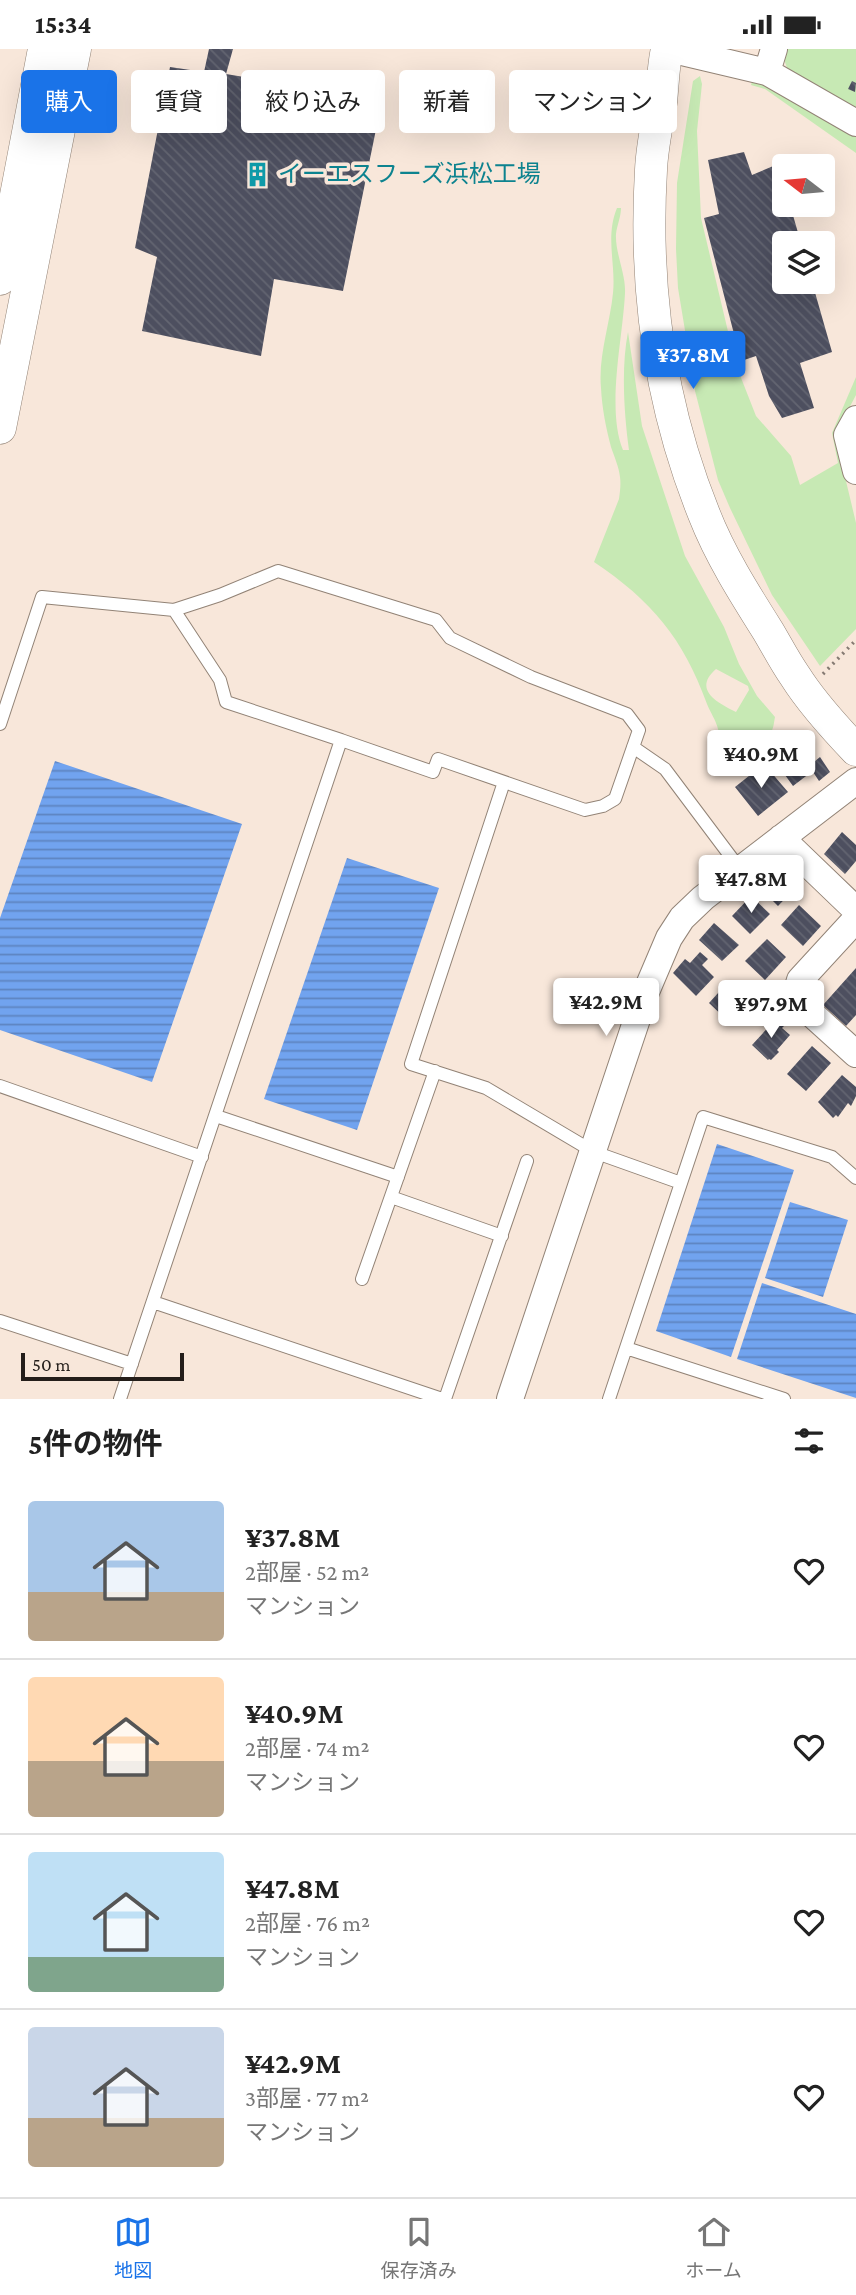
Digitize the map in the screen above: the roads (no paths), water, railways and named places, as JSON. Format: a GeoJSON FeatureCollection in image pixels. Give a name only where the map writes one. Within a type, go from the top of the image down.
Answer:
{"type":"FeatureCollection","features":[{"type":"Feature","properties":{"kind":"street"},"geometry":{"type":"LineString","coordinates":[[0,279],[44,49]]}},
{"type":"Feature","properties":{"kind":"street"},"geometry":{"type":"LineString","coordinates":[[0,428],[75,49]]}},
{"type":"Feature","properties":{"kind":"street"},"geometry":{"type":"LineString","coordinates":[[856,123],[770,61],[674,50],[662,72],[663,88],[651,167],[649,234],[660,360],[673,426],[704,516],[736,580],[795,676],[825,716],[856,750]]}},
{"type":"Feature","properties":{"kind":"street"},"geometry":{"type":"LineString","coordinates":[[856,419],[847,435],[856,471]]}},
{"type":"Feature","properties":{"kind":"street"},"geometry":{"type":"LineString","coordinates":[[510,1399],[646,992],[669,938],[682,918],[740,869],[856,781]]}},
{"type":"Feature","properties":{"kind":"street"},"geometry":{"type":"LineString","coordinates":[[781,838],[856,910]]}},
{"type":"Feature","properties":{"kind":"street"},"geometry":{"type":"LineString","coordinates":[[856,919],[800,981],[796,993],[803,1006],[856,1054]]}},
{"type":"Feature","properties":{"kind":"lane"},"geometry":{"type":"LineString","coordinates":[[0,724],[42,597],[174,610],[278,572],[436,620],[450,638],[531,677],[627,714],[639,730],[615,799],[603,806],[585,810],[438,759],[433,772],[226,702],[220,680],[174,610]]}},
{"type":"Feature","properties":{"kind":"lane"},"geometry":{"type":"LineString","coordinates":[[120,1399],[341,740]]}},
{"type":"Feature","properties":{"kind":"lane"},"geometry":{"type":"LineString","coordinates":[[633,747],[665,769],[740,869]]}},
{"type":"Feature","properties":{"kind":"lane"},"geometry":{"type":"LineString","coordinates":[[504,782],[411,1064],[486,1088],[594,1152],[681,1183]]}},
{"type":"Feature","properties":{"kind":"lane"},"geometry":{"type":"LineString","coordinates":[[362,1279],[435,1071]]}},
{"type":"Feature","properties":{"kind":"lane"},"geometry":{"type":"LineString","coordinates":[[0,1086],[202,1157]]}},
{"type":"Feature","properties":{"kind":"lane"},"geometry":{"type":"LineString","coordinates":[[216,1116],[398,1177]]}},
{"type":"Feature","properties":{"kind":"lane"},"geometry":{"type":"LineString","coordinates":[[609,1399],[704,1117],[832,1157],[856,1178]]}},
{"type":"Feature","properties":{"kind":"lane"},"geometry":{"type":"LineString","coordinates":[[153,1302],[444,1399],[527,1161]]}},
{"type":"Feature","properties":{"kind":"lane"},"geometry":{"type":"LineString","coordinates":[[391,1198],[502,1236]]}},
{"type":"Feature","properties":{"kind":"lane"},"geometry":{"type":"LineString","coordinates":[[0,1321],[132,1364]]}},
{"type":"Feature","properties":{"kind":"lane"},"geometry":{"type":"LineString","coordinates":[[626,1348],[784,1399]]}},
{"type":"Feature","properties":{"kind":"water"},"geometry":{"type":"Polygon","coordinates":[[[55,761],[242,824],[152,1082],[0,1030],[0,918],[55,761]]]}},
{"type":"Feature","properties":{"kind":"water"},"geometry":{"type":"Polygon","coordinates":[[[347,858],[439,888],[357,1130],[264,1099],[347,858]]]}},
{"type":"Feature","properties":{"kind":"water"},"geometry":{"type":"Polygon","coordinates":[[[717,1144],[794,1170],[731,1357],[656,1331],[717,1144]]]}},
{"type":"Feature","properties":{"kind":"water"},"geometry":{"type":"Polygon","coordinates":[[[790,1202],[848,1220],[823,1297],[765,1278],[790,1202]]]}},
{"type":"Feature","properties":{"kind":"water"},"geometry":{"type":"Polygon","coordinates":[[[762,1283],[856,1314],[856,1398],[737,1359],[762,1283]]]}},
{"type":"Feature","properties":{"kind":"place","name":"イーエスフーズ浜松工場"},"geometry":{"type":"Point","coordinates":[258,174]}}]}
